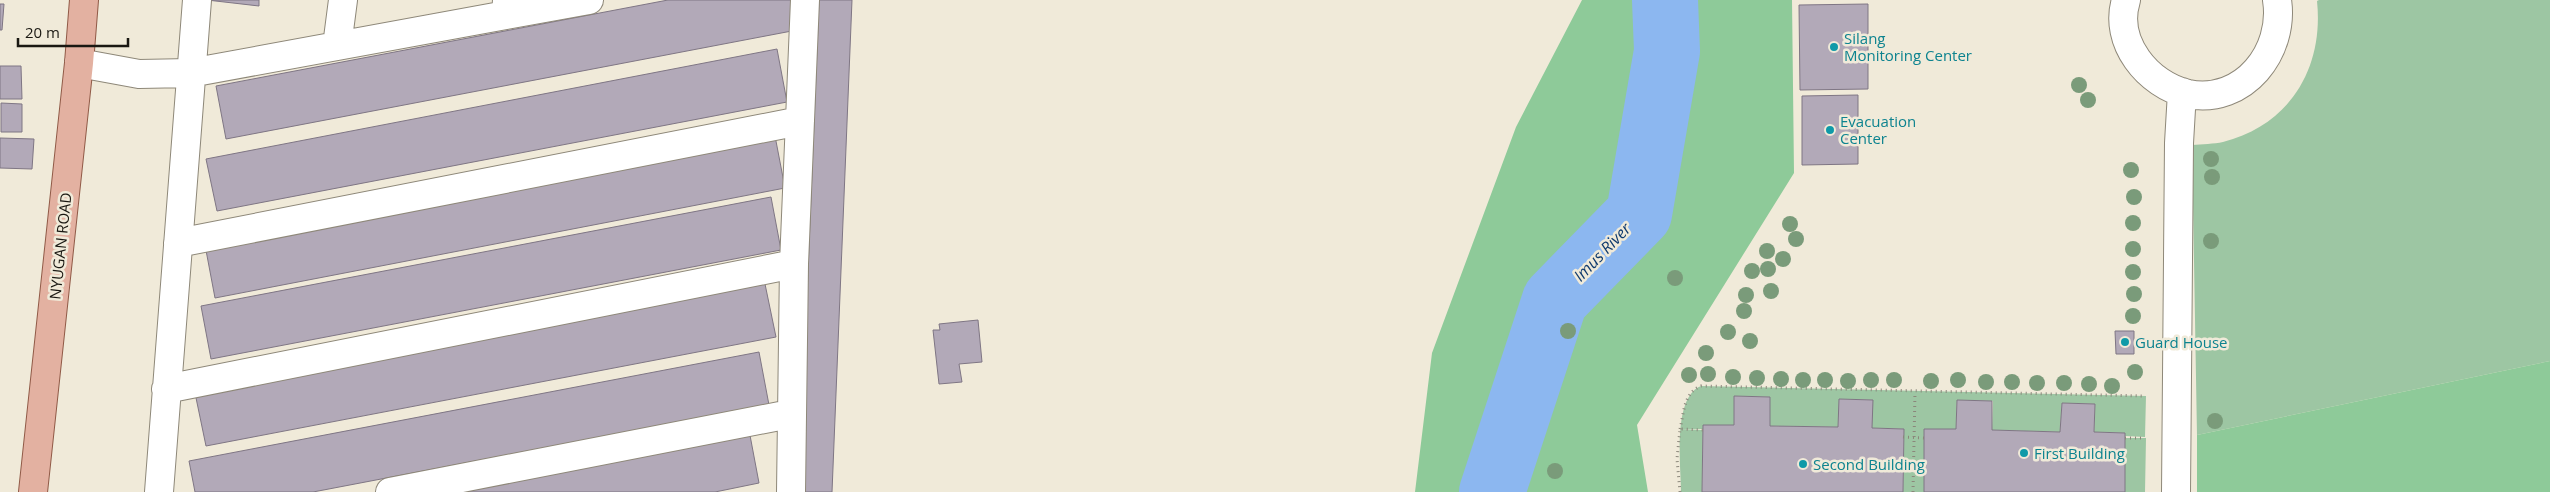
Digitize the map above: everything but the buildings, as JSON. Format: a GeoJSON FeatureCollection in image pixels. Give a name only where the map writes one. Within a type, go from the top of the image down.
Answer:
{"type":"FeatureCollection","features":[{"type":"Feature","properties":{"kind":"main road","name":"NYUGAN ROAD"},"geometry":{"type":"LineString","coordinates":[[33,492],[79,64],[84,0]]}},
{"type":"Feature","properties":{"kind":"street"},"geometry":{"type":"LineString","coordinates":[[159,492],[197,0]]}},
{"type":"Feature","properties":{"kind":"street"},"geometry":{"type":"LineString","coordinates":[[337,46],[343,0]]}},
{"type":"Feature","properties":{"kind":"street"},"geometry":{"type":"LineString","coordinates":[[79,64],[139,74],[190,73],[337,46],[507,8],[589,0]]}},
{"type":"Feature","properties":{"kind":"street"},"geometry":{"type":"LineString","coordinates":[[791,492],[790,414],[794,264],[805,0]]}},
{"type":"Feature","properties":{"kind":"street"},"geometry":{"type":"LineString","coordinates":[[2126,0],[2124,23],[2128,42],[2136,59],[2148,74],[2182,92],[2198,95],[2216,93],[2233,88],[2260,67],[2270,52],[2277,36],[2279,19],[2277,0]]}},
{"type":"Feature","properties":{"kind":"street"},"geometry":{"type":"LineString","coordinates":[[2176,492],[2179,162],[2182,92]]}},
{"type":"Feature","properties":{"kind":"street"},"geometry":{"type":"LineString","coordinates":[[178,243],[800,121]]}},
{"type":"Feature","properties":{"kind":"street"},"geometry":{"type":"LineString","coordinates":[[166,389],[794,264]]}},
{"type":"Feature","properties":{"kind":"street"},"geometry":{"type":"LineString","coordinates":[[390,492],[790,414]]}},
{"type":"Feature","properties":{"kind":"path"},"geometry":{"type":"LineString","coordinates":[[1680,492],[1677,459],[1680,429],[1688,397],[1693,389],[1701,386],[2146,396]]}},
{"type":"Feature","properties":{"kind":"path"},"geometry":{"type":"LineString","coordinates":[[1913,492],[1915,392]]}},
{"type":"Feature","properties":{"kind":"path"},"geometry":{"type":"LineString","coordinates":[[1680,429],[1702,430]]}},
{"type":"Feature","properties":{"kind":"path"},"geometry":{"type":"LineString","coordinates":[[1904,437],[1924,438]]}},
{"type":"Feature","properties":{"kind":"path"},"geometry":{"type":"LineString","coordinates":[[2125,438],[2146,438]]}},
{"type":"Feature","properties":{"kind":"green space"},"geometry":{"type":"Polygon","coordinates":[[[1582,0],[1792,0],[1794,173],[1637,425],[1648,492],[1415,492],[1432,353],[1516,127],[1582,0]]]}},
{"type":"Feature","properties":{"kind":"green space"},"geometry":{"type":"Polygon","coordinates":[[[2550,0],[2550,361],[2197,435],[2192,145],[2223,142],[2247,134],[2267,122],[2284,108],[2298,90],[2308,71],[2315,49],[2318,26],[2317,1],[2550,0]]]}},
{"type":"Feature","properties":{"kind":"green space"},"geometry":{"type":"Polygon","coordinates":[[[2550,361],[2550,492],[2197,492],[2197,435],[2550,361]]]}},
{"type":"Feature","properties":{"kind":"green space"},"geometry":{"type":"Polygon","coordinates":[[[1701,386],[2146,396],[2145,437],[2125,436],[2125,433],[2094,432],[2095,404],[2062,403],[2060,432],[1992,430],[1993,401],[1957,400],[1956,429],[1924,429],[1924,492],[1903,492],[1904,429],[1872,428],[1872,400],[1840,399],[1838,427],[1770,426],[1770,397],[1734,396],[1734,425],[1703,425],[1703,429],[1681,429],[1703,430],[1702,492],[1681,492],[1680,434],[1682,418],[1692,393],[1701,386]]]}},
{"type":"Feature","properties":{"kind":"green space"},"geometry":{"type":"Polygon","coordinates":[[[2125,438],[2146,438],[2145,492],[2125,492],[2125,438]]]}},
{"type":"Feature","properties":{"kind":"waterway","name":"Imus River"},"geometry":{"type":"LineString","coordinates":[[1492,492],[1555,300],[1639,214],[1667,51],[1665,0]]}},
{"type":"Feature","properties":{"kind":"place","name":"Silang Monitoring Center"},"geometry":{"type":"Point","coordinates":[1834,47]}},
{"type":"Feature","properties":{"kind":"place","name":"Evacuation Center"},"geometry":{"type":"Point","coordinates":[1830,130]}},
{"type":"Feature","properties":{"kind":"place","name":"Guard House"},"geometry":{"type":"Point","coordinates":[2125,342]}},
{"type":"Feature","properties":{"kind":"place","name":"First Building"},"geometry":{"type":"Point","coordinates":[2024,453]}},
{"type":"Feature","properties":{"kind":"place","name":"Second Building"},"geometry":{"type":"Point","coordinates":[1803,464]}}]}
